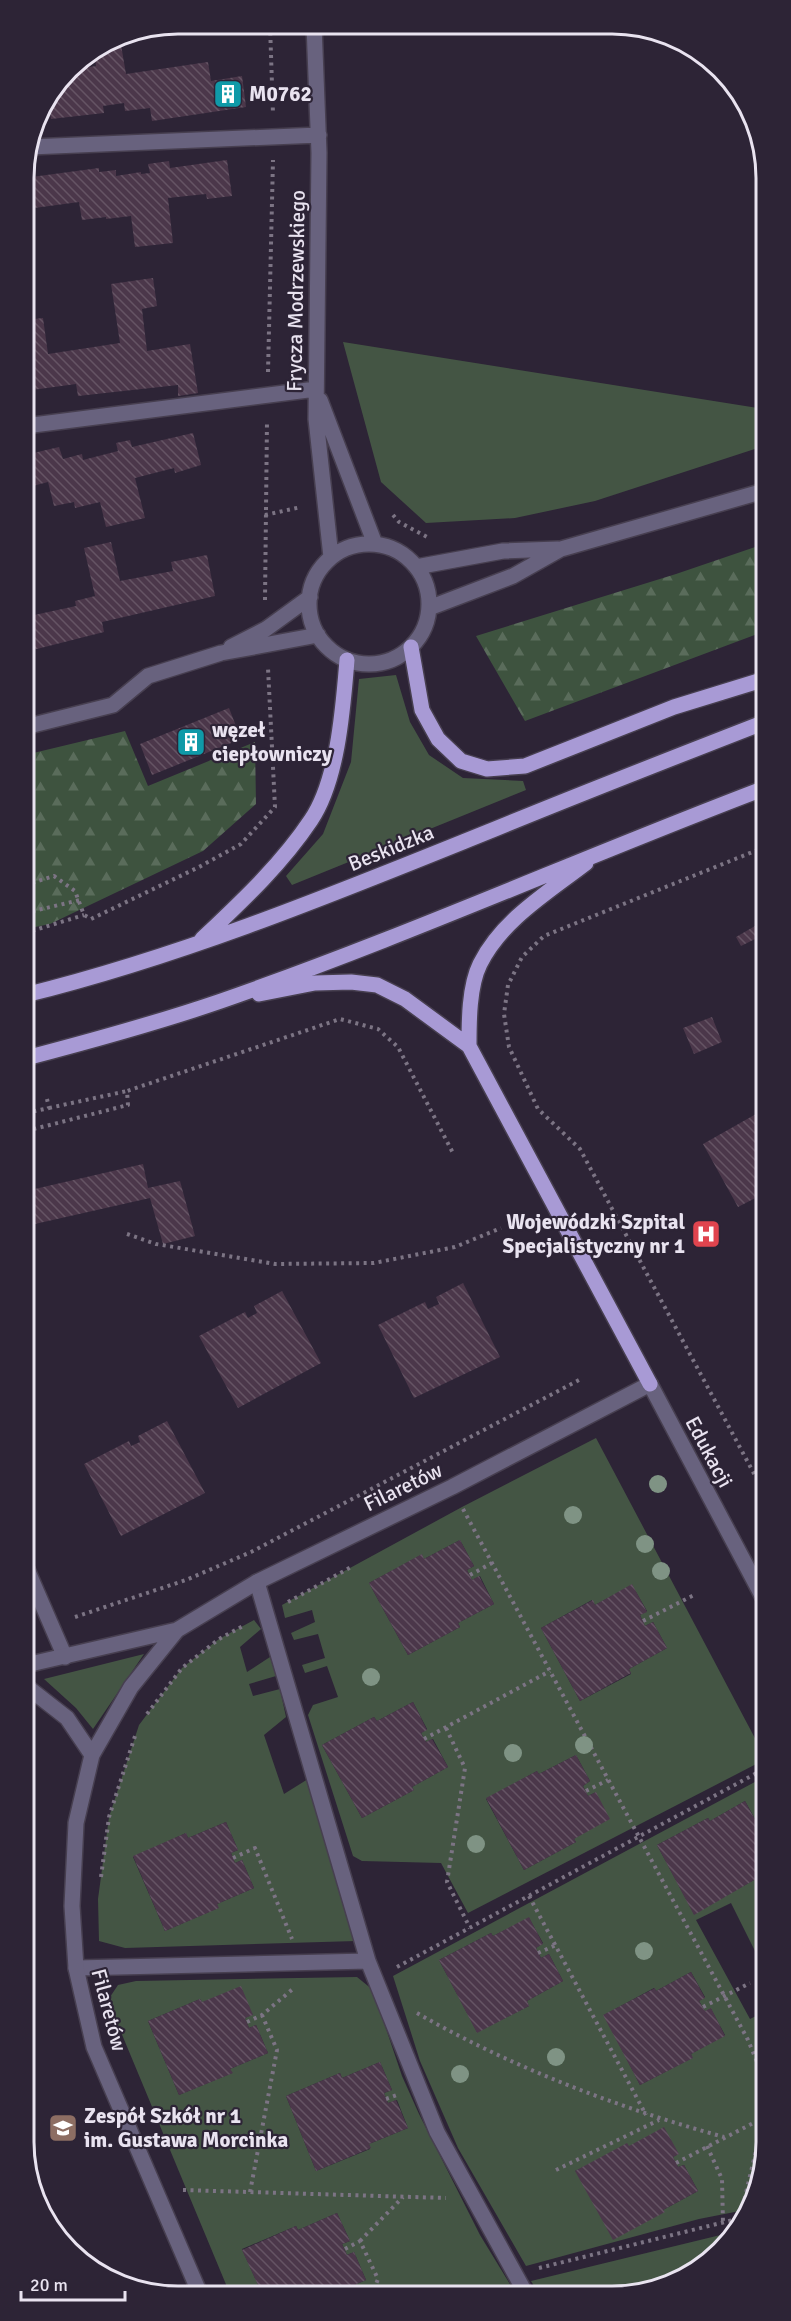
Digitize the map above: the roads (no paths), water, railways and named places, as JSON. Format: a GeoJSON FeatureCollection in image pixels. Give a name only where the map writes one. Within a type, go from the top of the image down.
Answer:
{"type":"FeatureCollection","features":[{"type":"Feature","properties":{"kind":"main road"},"geometry":{"type":"LineString","coordinates":[[411,647],[422,710],[438,739],[461,761],[487,769],[525,766],[674,707],[756,682]]}},
{"type":"Feature","properties":{"kind":"main road"},"geometry":{"type":"LineString","coordinates":[[197,945],[263,880],[312,819],[332,767],[342,721],[347,660]]}},
{"type":"Feature","properties":{"kind":"main road","name":"Beskidzka"},"geometry":{"type":"LineString","coordinates":[[35,993],[197,945],[388,872],[756,725]]}},
{"type":"Feature","properties":{"kind":"main road"},"geometry":{"type":"LineString","coordinates":[[35,1056],[100,1039],[221,1000],[412,928],[601,851],[756,791]]}},
{"type":"Feature","properties":{"kind":"main road"},"geometry":{"type":"LineString","coordinates":[[469,1046],[469,1011],[479,965],[507,924],[601,851]]}},
{"type":"Feature","properties":{"kind":"main road"},"geometry":{"type":"LineString","coordinates":[[221,1000],[315,984],[351,981],[377,985],[405,999],[469,1046],[650,1384]]}},
{"type":"Feature","properties":{"kind":"street","name":"Frycza Modrzewskiego"},"geometry":{"type":"LineString","coordinates":[[314,34],[319,135],[316,419],[331,557]]}},
{"type":"Feature","properties":{"kind":"street"},"geometry":{"type":"LineString","coordinates":[[38,147],[319,135]]}},
{"type":"Feature","properties":{"kind":"street"},"geometry":{"type":"LineString","coordinates":[[35,425],[316,389],[375,544]]}},
{"type":"Feature","properties":{"kind":"street"},"geometry":{"type":"LineString","coordinates":[[429,608],[513,576],[561,549],[756,493]]}},
{"type":"Feature","properties":{"kind":"street"},"geometry":{"type":"LineString","coordinates":[[375,544],[390,548],[405,556],[416,567],[424,580],[429,608],[420,636],[411,647],[398,657],[381,663],[364,664],[347,660],[330,650],[318,635],[310,617],[310,597],[313,582],[331,557],[345,549],[375,544]]}},
{"type":"Feature","properties":{"kind":"street"},"geometry":{"type":"LineString","coordinates":[[416,567],[503,551],[561,549]]}},
{"type":"Feature","properties":{"kind":"street"},"geometry":{"type":"LineString","coordinates":[[221,652],[266,629],[310,597]]}},
{"type":"Feature","properties":{"kind":"street"},"geometry":{"type":"LineString","coordinates":[[35,725],[113,705],[148,676],[221,652],[318,635]]}},
{"type":"Feature","properties":{"kind":"street","name":"Filaretów"},"geometry":{"type":"LineString","coordinates":[[34,1663],[177,1630],[257,1582],[452,1487],[650,1384]]}},
{"type":"Feature","properties":{"kind":"street","name":"Edukacji"},"geometry":{"type":"LineString","coordinates":[[650,1384],[756,1584]]}},
{"type":"Feature","properties":{"kind":"street"},"geometry":{"type":"LineString","coordinates":[[257,1582],[368,1960],[437,2132],[522,2286]]}},
{"type":"Feature","properties":{"kind":"street"},"geometry":{"type":"LineString","coordinates":[[34,1586],[66,1657]]}},
{"type":"Feature","properties":{"kind":"street","name":"Filaretów"},"geometry":{"type":"LineString","coordinates":[[177,1630],[130,1687],[92,1755],[76,1823],[72,1906],[76,1968],[94,2047],[197,2286]]}},
{"type":"Feature","properties":{"kind":"street"},"geometry":{"type":"LineString","coordinates":[[34,1692],[67,1718],[92,1755]]}},
{"type":"Feature","properties":{"kind":"street"},"geometry":{"type":"LineString","coordinates":[[76,1968],[368,1960]]}},
{"type":"Feature","properties":{"kind":"place","name":"M0762"},"geometry":{"type":"Point","coordinates":[228,94]}},
{"type":"Feature","properties":{"kind":"place","name":"węzeł ciepłowniczy"},"geometry":{"type":"Point","coordinates":[191,742]}},
{"type":"Feature","properties":{"kind":"place","name":"Wojewódzki Szpital Specjalistyczny nr 1"},"geometry":{"type":"Point","coordinates":[706,1234]}},
{"type":"Feature","properties":{"kind":"place","name":"Zespół Szkół nr 1 im. Gustawa Morcinka"},"geometry":{"type":"Point","coordinates":[63,2128]}}]}
